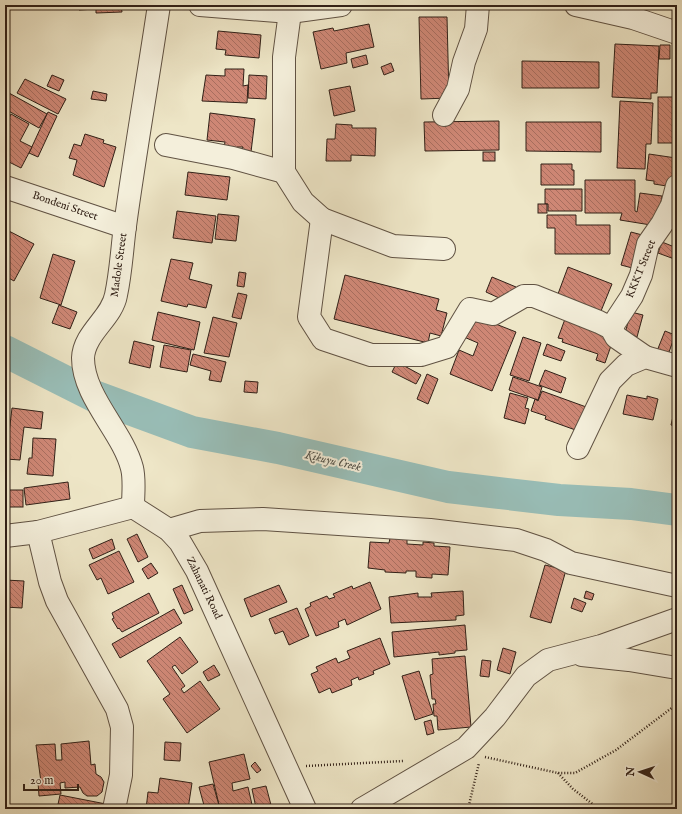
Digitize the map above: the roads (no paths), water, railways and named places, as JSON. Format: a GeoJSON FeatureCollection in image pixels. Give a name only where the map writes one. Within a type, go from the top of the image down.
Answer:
{"type":"FeatureCollection","features":[{"type":"Feature","properties":{"kind":"street","name":"Madole Street"},"geometry":{"type":"LineString","coordinates":[[133,507],[134,481],[132,467],[126,453],[94,396],[84,368],[83,358],[87,343],[116,296],[135,157],[159,5]]}},
{"type":"Feature","properties":{"kind":"street"},"geometry":{"type":"LineString","coordinates":[[200,5],[290,12],[341,5]]}},
{"type":"Feature","properties":{"kind":"street"},"geometry":{"type":"LineString","coordinates":[[444,115],[458,89],[464,62],[476,29],[478,5]]}},
{"type":"Feature","properties":{"kind":"street"},"geometry":{"type":"LineString","coordinates":[[576,5],[636,12],[677,33]]}},
{"type":"Feature","properties":{"kind":"street"},"geometry":{"type":"LineString","coordinates":[[290,12],[284,57],[284,172],[303,202],[322,219],[393,246],[444,249]]}},
{"type":"Feature","properties":{"kind":"street"},"geometry":{"type":"LineString","coordinates":[[141,124],[151,136],[166,145],[233,158],[284,172]]}},
{"type":"Feature","properties":{"kind":"street"},"geometry":{"type":"LineString","coordinates":[[135,157],[151,149],[166,145]]}},
{"type":"Feature","properties":{"kind":"street","name":"KKKT Street"},"geometry":{"type":"LineString","coordinates":[[611,328],[632,296],[641,275],[648,244],[670,227],[672,205],[677,186]]}},
{"type":"Feature","properties":{"kind":"street","name":"Bondeni Street"},"geometry":{"type":"LineString","coordinates":[[5,187],[125,227]]}},
{"type":"Feature","properties":{"kind":"street"},"geometry":{"type":"LineString","coordinates":[[322,219],[309,317],[323,339],[371,355],[421,355],[447,347],[470,309],[493,314],[524,296],[534,296],[611,328],[616,337],[645,357],[677,366]]}},
{"type":"Feature","properties":{"kind":"street"},"geometry":{"type":"LineString","coordinates":[[578,448],[610,381],[626,365],[645,357]]}},
{"type":"Feature","properties":{"kind":"street"},"geometry":{"type":"LineString","coordinates":[[5,536],[38,532],[133,507]]}},
{"type":"Feature","properties":{"kind":"street","name":"Zahanati Road"},"geometry":{"type":"LineString","coordinates":[[133,507],[169,530],[180,542],[197,571],[305,809]]}},
{"type":"Feature","properties":{"kind":"street"},"geometry":{"type":"LineString","coordinates":[[169,530],[200,521],[263,518],[430,530],[516,540],[546,550],[571,563],[677,586]]}},
{"type":"Feature","properties":{"kind":"street"},"geometry":{"type":"LineString","coordinates":[[38,532],[56,601],[117,709],[122,727],[121,775],[114,809]]}},
{"type":"Feature","properties":{"kind":"street"},"geometry":{"type":"LineString","coordinates":[[362,809],[466,748],[496,717],[526,676],[548,660],[602,646],[677,618]]}},
{"type":"Feature","properties":{"kind":"street"},"geometry":{"type":"LineString","coordinates":[[565,655],[591,656],[677,668]]}},
{"type":"Feature","properties":{"kind":"waterway","name":"Kikuyu Creek"},"geometry":{"type":"LineString","coordinates":[[5,351],[94,396],[192,432],[278,448],[448,487],[559,500],[631,504],[677,510]]}}]}
